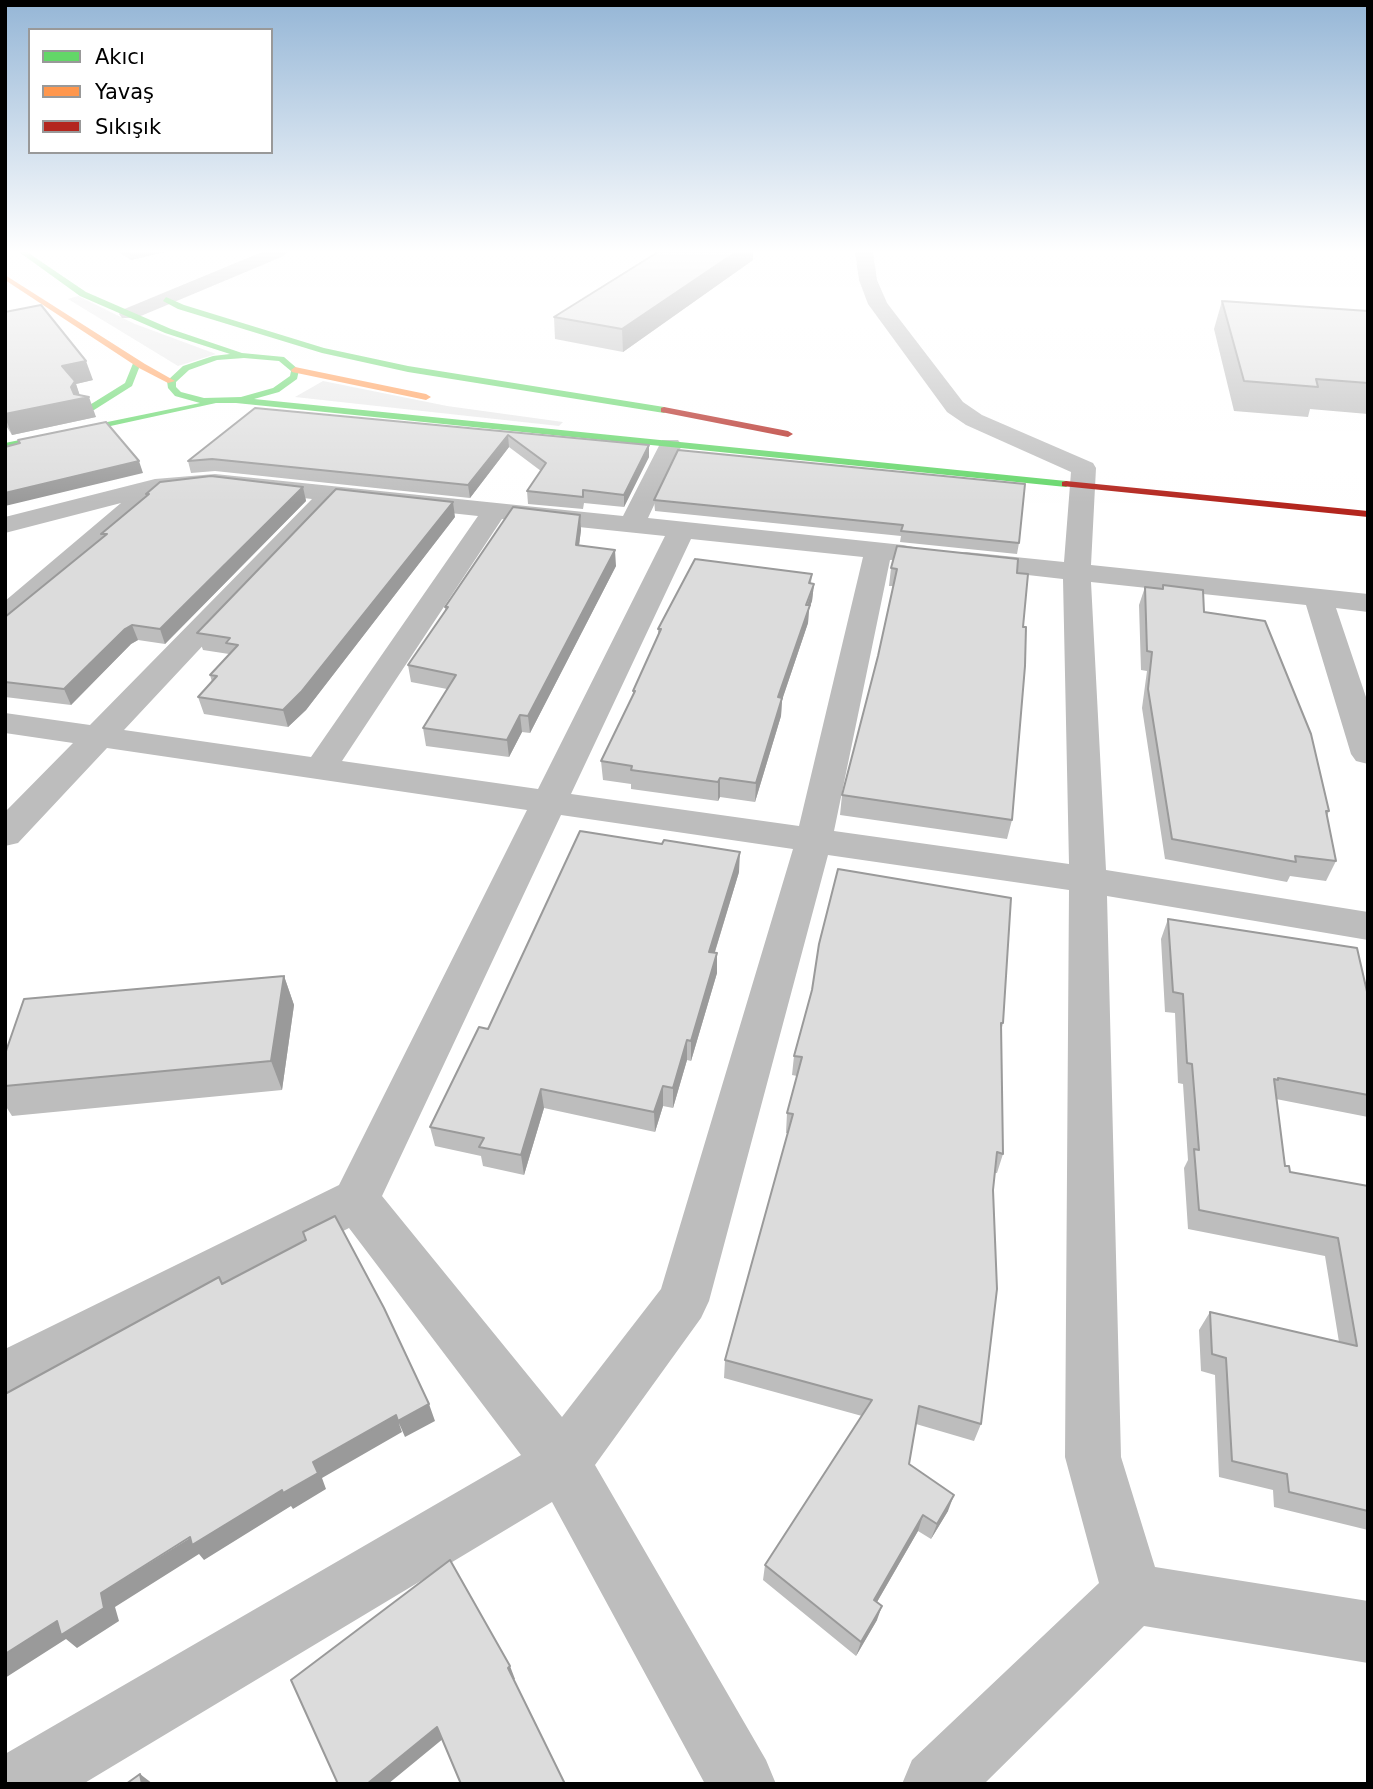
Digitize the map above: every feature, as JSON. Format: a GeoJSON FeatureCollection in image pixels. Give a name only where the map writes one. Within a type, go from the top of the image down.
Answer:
{"type":"FeatureCollection","features":[{"type":"Feature","properties":{"kind":"street"},"geometry":{"type":"LineString","coordinates":[[95,335],[137,363],[161,389],[189,398],[670,445],[1088,474]]}},
{"type":"Feature","properties":{"kind":"street"},"geometry":{"type":"LineString","coordinates":[[182,335],[244,355],[281,359],[295,370],[438,399]]}},
{"type":"Feature","properties":{"kind":"street"},"geometry":{"type":"LineString","coordinates":[[274,335],[322,350],[408,369],[577,398],[666,410],[807,438]]}},
{"type":"Feature","properties":{"kind":"street"},"geometry":{"type":"LineString","coordinates":[[902,335],[955,407],[974,420],[1088,474]]}},
{"type":"Feature","properties":{"kind":"street"},"geometry":{"type":"LineString","coordinates":[[137,363],[129,384],[85,410],[161,389],[176,374],[200,362],[244,355]]}},
{"type":"Feature","properties":{"kind":"street"},"geometry":{"type":"LineString","coordinates":[[5,446],[276,390],[288,384],[294,377],[295,370]]}},
{"type":"Feature","properties":{"kind":"street"},"geometry":{"type":"LineString","coordinates":[[569,418],[911,452]]}},
{"type":"Feature","properties":{"kind":"street"},"geometry":{"type":"LineString","coordinates":[[632,524],[670,445]]}},
{"type":"Feature","properties":{"kind":"street"},"geometry":{"type":"LineString","coordinates":[[1030,463],[1088,474],[1368,514]]}},
{"type":"Feature","properties":{"kind":"street"},"geometry":{"type":"LineString","coordinates":[[1088,474],[1077,572],[1088,880],[1093,1457],[1133,1594]]}},
{"type":"Feature","properties":{"kind":"street"},"geometry":{"type":"LineString","coordinates":[[5,525],[155,487],[215,481],[1368,603]]}},
{"type":"Feature","properties":{"kind":"street"},"geometry":{"type":"LineString","coordinates":[[5,616],[155,487]]}},
{"type":"Feature","properties":{"kind":"street"},"geometry":{"type":"LineString","coordinates":[[5,834],[332,493]]}},
{"type":"Feature","properties":{"kind":"street"},"geometry":{"type":"LineString","coordinates":[[320,769],[495,510]]}},
{"type":"Feature","properties":{"kind":"street"},"geometry":{"type":"LineString","coordinates":[[5,1377],[356,1200],[682,529]]}},
{"type":"Feature","properties":{"kind":"street"},"geometry":{"type":"LineString","coordinates":[[19,1784],[562,1463],[683,1301],[814,840],[878,551]]}},
{"type":"Feature","properties":{"kind":"street"},"geometry":{"type":"LineString","coordinates":[[1318,598],[1368,754]]}},
{"type":"Feature","properties":{"kind":"street"},"geometry":{"type":"LineString","coordinates":[[5,723],[1088,880],[1368,926]]}},
{"type":"Feature","properties":{"kind":"street"},"geometry":{"type":"LineString","coordinates":[[356,1200],[562,1463],[742,1784]]}},
{"type":"Feature","properties":{"kind":"street"},"geometry":{"type":"LineString","coordinates":[[1133,1594],[1368,1632]]}},
{"type":"Feature","properties":{"kind":"street"},"geometry":{"type":"LineString","coordinates":[[936,1784],[1133,1594]]}},
{"type":"Feature","properties":{"kind":"shaded area"},"geometry":{"type":"Polygon","coordinates":[[[128,335],[166,335],[216,354],[178,366],[128,335]]]}},
{"type":"Feature","properties":{"kind":"shaded area"},"geometry":{"type":"Polygon","coordinates":[[[323,381],[447,406],[563,422],[559,426],[295,397],[323,381]]]}},
{"type":"Feature","properties":{"kind":"building"},"geometry":{"type":"Polygon","coordinates":[[[5,335],[65,335],[86,361],[62,366],[75,381],[71,387],[74,394],[89,397],[5,414],[5,335]]]}},
{"type":"Feature","properties":{"kind":"building"},"geometry":{"type":"Polygon","coordinates":[[[1231,335],[1368,335],[1368,383],[1316,379],[1318,387],[1244,381],[1231,335]]]}},
{"type":"Feature","properties":{"kind":"building"},"geometry":{"type":"Polygon","coordinates":[[[255,408],[649,445],[624,495],[583,490],[583,497],[527,491],[546,463],[508,435],[468,485],[212,459],[188,461],[255,408]]]}},
{"type":"Feature","properties":{"kind":"building"},"geometry":{"type":"Polygon","coordinates":[[[106,422],[139,461],[5,493],[5,447],[20,443],[18,440],[106,422]]]}},
{"type":"Feature","properties":{"kind":"building"},"geometry":{"type":"Polygon","coordinates":[[[678,450],[1025,484],[1019,543],[901,531],[903,525],[654,500],[678,450]]]}},
{"type":"Feature","properties":{"kind":"building"},"geometry":{"type":"Polygon","coordinates":[[[211,476],[303,487],[160,629],[132,625],[125,629],[64,689],[5,682],[5,617],[107,534],[101,534],[160,482],[211,476]]]}},
{"type":"Feature","properties":{"kind":"building"},"geometry":{"type":"Polygon","coordinates":[[[336,489],[453,502],[301,692],[283,710],[198,697],[217,676],[210,675],[238,645],[226,643],[230,638],[197,633],[336,489]]]}},
{"type":"Feature","properties":{"kind":"building"},"geometry":{"type":"Polygon","coordinates":[[[513,507],[580,515],[576,545],[615,550],[528,716],[520,715],[507,740],[423,728],[456,675],[408,665],[513,507]]]}},
{"type":"Feature","properties":{"kind":"building"},"geometry":{"type":"Polygon","coordinates":[[[897,546],[1018,559],[1017,573],[1028,574],[1023,627],[1026,627],[1025,666],[1012,820],[842,795],[878,656],[897,569],[891,568],[897,546]]]}},
{"type":"Feature","properties":{"kind":"building"},"geometry":{"type":"Polygon","coordinates":[[[695,559],[812,574],[809,583],[814,584],[806,605],[810,605],[778,697],[782,698],[756,783],[720,778],[718,782],[631,770],[632,766],[601,761],[635,691],[661,629],[658,629],[695,559]]]}},
{"type":"Feature","properties":{"kind":"building"},"geometry":{"type":"Polygon","coordinates":[[[1163,585],[1203,590],[1204,612],[1265,621],[1311,734],[1329,811],[1326,811],[1336,861],[1295,856],[1296,862],[1172,839],[1148,689],[1152,652],[1147,651],[1145,587],[1163,589],[1163,585]]]}},
{"type":"Feature","properties":{"kind":"building"},"geometry":{"type":"Polygon","coordinates":[[[580,831],[662,844],[664,840],[740,852],[709,952],[717,953],[691,1041],[687,1040],[673,1088],[663,1086],[654,1112],[541,1089],[521,1155],[479,1147],[484,1138],[430,1127],[479,1027],[488,1029],[580,831]]]}},
{"type":"Feature","properties":{"kind":"building"},"geometry":{"type":"Polygon","coordinates":[[[838,869],[1011,898],[1001,1023],[1003,1154],[997,1152],[993,1190],[997,1289],[981,1424],[919,1406],[909,1464],[954,1495],[937,1524],[923,1515],[874,1600],[882,1606],[861,1642],[765,1565],[872,1400],[725,1360],[793,1114],[787,1113],[802,1057],[794,1056],[812,990],[819,944],[838,869]]]}},
{"type":"Feature","properties":{"kind":"building"},"geometry":{"type":"Polygon","coordinates":[[[1168,919],[1357,948],[1368,996],[1368,1095],[1274,1079],[1285,1166],[1289,1166],[1290,1172],[1368,1186],[1368,1511],[1289,1492],[1287,1474],[1232,1461],[1226,1358],[1212,1354],[1210,1312],[1357,1346],[1338,1238],[1199,1210],[1194,1149],[1199,1150],[1192,1064],[1187,1063],[1183,994],[1173,992],[1168,919]]]}},
{"type":"Feature","properties":{"kind":"building"},"geometry":{"type":"Polygon","coordinates":[[[284,976],[271,1061],[5,1086],[5,1054],[24,999],[284,976]]]}},
{"type":"Feature","properties":{"kind":"building"},"geometry":{"type":"Polygon","coordinates":[[[335,1216],[384,1308],[429,1404],[398,1421],[396,1415],[313,1462],[318,1473],[283,1493],[282,1490],[192,1545],[190,1537],[101,1593],[104,1608],[61,1635],[57,1621],[5,1654],[5,1394],[219,1277],[222,1284],[306,1240],[303,1232],[335,1216]]]}},
{"type":"Feature","properties":{"kind":"building"},"geometry":{"type":"Polygon","coordinates":[[[450,1560],[510,1666],[508,1668],[565,1784],[461,1784],[437,1727],[367,1784],[338,1784],[291,1680],[450,1560]]]}},
{"type":"Feature","properties":{"kind":"building"},"geometry":{"type":"Polygon","coordinates":[[[140,1774],[142,1784],[126,1784],[140,1774]]]}},
{"type":"Feature","properties":{"kind":"traffic: fast"},"geometry":{"type":"LineString","coordinates":[[182,335],[239,354]]}},
{"type":"Feature","properties":{"kind":"traffic: fast"},"geometry":{"type":"LineString","coordinates":[[274,335],[322,350],[408,369],[664,410]]}},
{"type":"Feature","properties":{"kind":"traffic: fast"},"geometry":{"type":"LineString","coordinates":[[244,355],[281,359],[295,370],[294,377],[276,390],[242,400],[204,401],[178,394],[172,388],[171,381],[186,368],[216,358],[244,355]]}},
{"type":"Feature","properties":{"kind":"traffic: fast"},"geometry":{"type":"LineString","coordinates":[[91,408],[129,384],[137,363]]}},
{"type":"Feature","properties":{"kind":"traffic: fast"},"geometry":{"type":"LineString","coordinates":[[234,400],[1066,484]]}},
{"type":"Feature","properties":{"kind":"traffic: fast"},"geometry":{"type":"LineString","coordinates":[[5,446],[212,403]]}},
{"type":"Feature","properties":{"kind":"traffic: slow"},"geometry":{"type":"LineString","coordinates":[[95,335],[171,381]]}},
{"type":"Feature","properties":{"kind":"traffic: slow"},"geometry":{"type":"LineString","coordinates":[[295,370],[426,397]]}},
{"type":"Feature","properties":{"kind":"traffic: jam"},"geometry":{"type":"LineString","coordinates":[[664,410],[788,434]]}},
{"type":"Feature","properties":{"kind":"traffic: jam"},"geometry":{"type":"LineString","coordinates":[[1066,484],[1368,514]]}}]}
